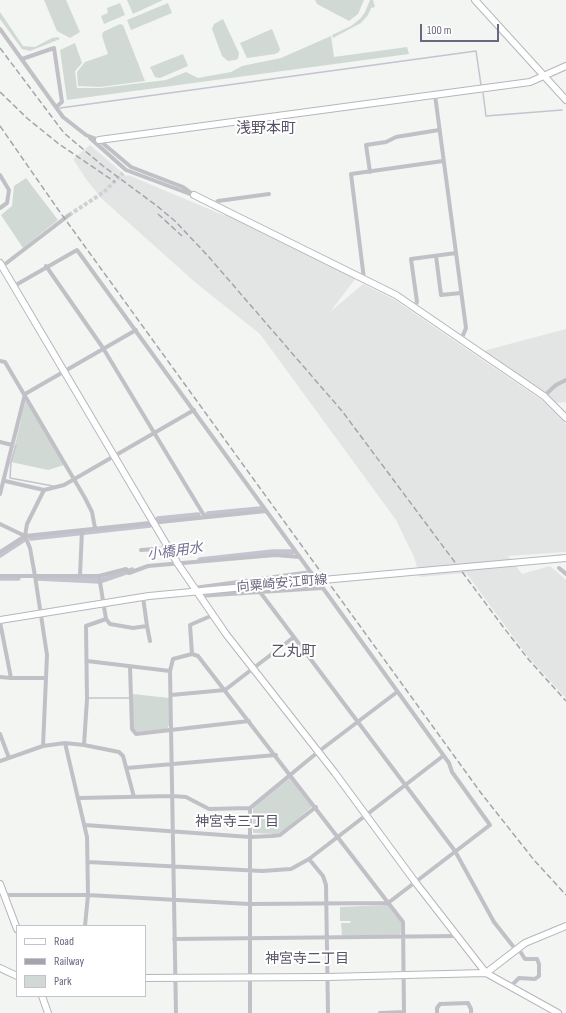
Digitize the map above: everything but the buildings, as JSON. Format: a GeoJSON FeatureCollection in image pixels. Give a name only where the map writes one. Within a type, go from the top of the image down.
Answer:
{"type":"FeatureCollection","features":[{"type":"Feature","properties":{"kind":"street"},"geometry":{"type":"LineString","coordinates":[[475,0],[566,100]]}},
{"type":"Feature","properties":{"kind":"street"},"geometry":{"type":"LineString","coordinates":[[0,29],[63,117],[86,135],[124,172],[180,191],[194,194]]}},
{"type":"Feature","properties":{"kind":"street"},"geometry":{"type":"LineString","coordinates":[[22,59],[54,48],[62,102],[56,107]]}},
{"type":"Feature","properties":{"kind":"street"},"geometry":{"type":"LineString","coordinates":[[99,140],[530,82],[545,77],[566,66]]}},
{"type":"Feature","properties":{"kind":"street"},"geometry":{"type":"LineString","coordinates":[[434,95],[466,328],[461,340]]}},
{"type":"Feature","properties":{"kind":"street"},"geometry":{"type":"LineString","coordinates":[[370,172],[366,145],[386,142],[396,137],[439,130]]}},
{"type":"Feature","properties":{"kind":"street"},"geometry":{"type":"LineString","coordinates":[[86,135],[99,140],[131,167],[183,187],[194,194],[396,295],[544,396],[566,418]]}},
{"type":"Feature","properties":{"kind":"street"},"geometry":{"type":"LineString","coordinates":[[364,279],[351,174],[443,161]]}},
{"type":"Feature","properties":{"kind":"street"},"geometry":{"type":"LineString","coordinates":[[0,175],[9,190],[7,203],[0,208]]}},
{"type":"Feature","properties":{"kind":"street"},"geometry":{"type":"LineString","coordinates":[[215,204],[218,201],[269,194]]}},
{"type":"Feature","properties":{"kind":"street"},"geometry":{"type":"LineString","coordinates":[[69,215],[1,266],[178,564],[213,615],[486,973],[558,1013]]}},
{"type":"Feature","properties":{"kind":"street"},"geometry":{"type":"LineString","coordinates":[[14,286],[46,266],[77,250],[312,573],[196,592]]}},
{"type":"Feature","properties":{"kind":"street"},"geometry":{"type":"LineString","coordinates":[[414,308],[417,302],[411,259],[456,253]]}},
{"type":"Feature","properties":{"kind":"street"},"geometry":{"type":"LineString","coordinates":[[436,256],[441,295],[461,293]]}},
{"type":"Feature","properties":{"kind":"street"},"geometry":{"type":"LineString","coordinates":[[46,266],[104,348],[205,517]]}},
{"type":"Feature","properties":{"kind":"street"},"geometry":{"type":"LineString","coordinates":[[0,494],[5,481],[12,445],[25,394],[136,330]]}},
{"type":"Feature","properties":{"kind":"street"},"geometry":{"type":"LineString","coordinates":[[0,361],[5,362],[25,394],[74,480],[92,512],[95,528]]}},
{"type":"Feature","properties":{"kind":"street"},"geometry":{"type":"LineString","coordinates":[[544,396],[566,380]]}},
{"type":"Feature","properties":{"kind":"street"},"geometry":{"type":"LineString","coordinates":[[5,481],[44,490],[64,485],[115,457],[194,410]]}},
{"type":"Feature","properties":{"kind":"street"},"geometry":{"type":"LineString","coordinates":[[0,442],[12,445]]}},
{"type":"Feature","properties":{"kind":"street"},"geometry":{"type":"LineString","coordinates":[[43,746],[47,655],[30,548],[25,536],[27,524],[44,490]]}},
{"type":"Feature","properties":{"kind":"street"},"geometry":{"type":"LineString","coordinates":[[0,552],[25,536],[266,510]]}},
{"type":"Feature","properties":{"kind":"street"},"geometry":{"type":"LineString","coordinates":[[0,524],[25,536]]}},
{"type":"Feature","properties":{"kind":"street"},"geometry":{"type":"LineString","coordinates":[[80,575],[82,530]]}},
{"type":"Feature","properties":{"kind":"street"},"geometry":{"type":"LineString","coordinates":[[141,550],[169,548]]}},
{"type":"Feature","properties":{"kind":"street"},"geometry":{"type":"LineString","coordinates":[[0,576],[100,576],[126,569],[129,573],[148,566],[275,555],[300,557]]}},
{"type":"Feature","properties":{"kind":"street","name":"向粟崎安江町線"},"geometry":{"type":"LineString","coordinates":[[0,621],[40,612],[143,597],[566,558]]}},
{"type":"Feature","properties":{"kind":"street"},"geometry":{"type":"LineString","coordinates":[[559,568],[566,574]]}},
{"type":"Feature","properties":{"kind":"street"},"geometry":{"type":"LineString","coordinates":[[100,576],[102,602],[106,619],[110,624],[133,628],[147,626]]}},
{"type":"Feature","properties":{"kind":"street"},"geometry":{"type":"LineString","coordinates":[[4,895],[88,895],[250,904],[388,903],[490,825],[452,772],[449,764],[321,586],[260,592],[196,592]]}},
{"type":"Feature","properties":{"kind":"street"},"geometry":{"type":"LineString","coordinates":[[260,592],[455,851],[494,922],[525,959],[537,959],[540,964],[539,976],[535,979],[520,978],[510,987]]}},
{"type":"Feature","properties":{"kind":"street"},"geometry":{"type":"LineString","coordinates":[[143,597],[150,641]]}},
{"type":"Feature","properties":{"kind":"street"},"geometry":{"type":"LineString","coordinates":[[192,654],[190,624],[213,615]]}},
{"type":"Feature","properties":{"kind":"street"},"geometry":{"type":"LineString","coordinates":[[84,745],[87,699],[86,626],[106,619]]}},
{"type":"Feature","properties":{"kind":"street"},"geometry":{"type":"LineString","coordinates":[[0,621],[11,678]]}},
{"type":"Feature","properties":{"kind":"street"},"geometry":{"type":"LineString","coordinates":[[171,695],[225,690],[294,637]]}},
{"type":"Feature","properties":{"kind":"street"},"geometry":{"type":"LineString","coordinates":[[176,1013],[170,671],[172,659],[192,654],[198,656],[225,690],[291,774],[403,922],[404,1013],[380,1013]]}},
{"type":"Feature","properties":{"kind":"street"},"geometry":{"type":"LineString","coordinates":[[87,661],[170,671]]}},
{"type":"Feature","properties":{"kind":"street"},"geometry":{"type":"LineString","coordinates":[[130,667],[132,729],[136,734],[249,721]]}},
{"type":"Feature","properties":{"kind":"street"},"geometry":{"type":"LineString","coordinates":[[0,677],[46,678]]}},
{"type":"Feature","properties":{"kind":"street"},"geometry":{"type":"LineString","coordinates":[[79,798],[172,796],[186,797],[209,809],[250,808],[318,752],[397,692]]}},
{"type":"Feature","properties":{"kind":"street"},"geometry":{"type":"LineString","coordinates":[[0,734],[9,758]]}},
{"type":"Feature","properties":{"kind":"street"},"geometry":{"type":"LineString","coordinates":[[65,742],[85,825],[88,862],[88,895],[85,925]]}},
{"type":"Feature","properties":{"kind":"street"},"geometry":{"type":"LineString","coordinates":[[0,761],[43,746],[65,742],[119,752],[123,756],[134,797]]}},
{"type":"Feature","properties":{"kind":"street"},"geometry":{"type":"LineString","coordinates":[[127,768],[276,755]]}},
{"type":"Feature","properties":{"kind":"street"},"geometry":{"type":"LineString","coordinates":[[88,862],[279,871],[291,869],[309,859],[443,756]]}},
{"type":"Feature","properties":{"kind":"street"},"geometry":{"type":"LineString","coordinates":[[85,825],[172,830],[250,837],[280,835],[316,807]]}},
{"type":"Feature","properties":{"kind":"street"},"geometry":{"type":"LineString","coordinates":[[250,808],[250,1013]]}},
{"type":"Feature","properties":{"kind":"street"},"geometry":{"type":"LineString","coordinates":[[309,859],[323,876],[326,885],[328,1013]]}},
{"type":"Feature","properties":{"kind":"street"},"geometry":{"type":"LineString","coordinates":[[0,884],[16,927]]}},
{"type":"Feature","properties":{"kind":"street"},"geometry":{"type":"LineString","coordinates":[[146,978],[327,977],[486,973],[532,939],[566,926]]}},
{"type":"Feature","properties":{"kind":"street"},"geometry":{"type":"LineString","coordinates":[[174,939],[458,936]]}},
{"type":"Feature","properties":{"kind":"street"},"geometry":{"type":"LineString","coordinates":[[0,968],[16,976]]}},
{"type":"Feature","properties":{"kind":"street"},"geometry":{"type":"LineString","coordinates":[[42,997],[48,1013]]}},
{"type":"Feature","properties":{"kind":"street"},"geometry":{"type":"LineString","coordinates":[[437,1013],[436,1008],[440,1004],[468,1004],[471,1009],[471,1013]]}},
{"type":"Feature","properties":{"kind":"shaded area"},"geometry":{"type":"Polygon","coordinates":[[[90,145],[126,176],[128,175],[223,215],[229,214],[356,278],[330,312],[363,284],[393,299],[543,401],[566,424],[566,552],[508,556],[522,574],[550,566],[566,580],[566,698],[529,658],[466,573],[420,577],[414,557],[396,520],[260,334],[196,283],[101,198],[86,179],[73,159],[90,145]]]}},
{"type":"Feature","properties":{"kind":"shaded area"},"geometry":{"type":"Polygon","coordinates":[[[566,329],[566,402],[556,403],[548,395],[483,351],[566,329]]]}},
{"type":"Feature","properties":{"kind":"green space"},"geometry":{"type":"Polygon","coordinates":[[[44,0],[66,0],[80,32],[70,38],[57,31],[44,0]]]}},
{"type":"Feature","properties":{"kind":"green space"},"geometry":{"type":"Polygon","coordinates":[[[127,0],[163,0],[133,14],[127,0]]]}},
{"type":"Feature","properties":{"kind":"green space"},"geometry":{"type":"Polygon","coordinates":[[[315,0],[364,0],[358,14],[349,21],[317,4],[315,0]]]}},
{"type":"Feature","properties":{"kind":"green space"},"geometry":{"type":"Polygon","coordinates":[[[370,0],[373,0],[375,7],[371,8],[368,15],[361,23],[333,38],[332,35],[351,26],[361,18],[370,0]]]}},
{"type":"Feature","properties":{"kind":"green space"},"geometry":{"type":"Polygon","coordinates":[[[120,3],[125,15],[104,24],[101,16],[108,13],[107,8],[120,3]]]}},
{"type":"Feature","properties":{"kind":"green space"},"geometry":{"type":"Polygon","coordinates":[[[168,3],[172,13],[131,30],[127,20],[168,3]]]}},
{"type":"Feature","properties":{"kind":"green space"},"geometry":{"type":"Polygon","coordinates":[[[0,12],[23,46],[35,47],[52,38],[58,37],[60,39],[30,51],[22,49],[0,19],[0,12]]]}},
{"type":"Feature","properties":{"kind":"green space"},"geometry":{"type":"Polygon","coordinates":[[[223,19],[239,53],[238,59],[235,60],[228,61],[222,56],[212,29],[214,24],[223,19]]]}},
{"type":"Feature","properties":{"kind":"green space"},"geometry":{"type":"Polygon","coordinates":[[[120,24],[123,25],[145,81],[100,87],[78,86],[77,72],[85,62],[108,54],[102,36],[103,32],[120,24]]]}},
{"type":"Feature","properties":{"kind":"green space"},"geometry":{"type":"Polygon","coordinates":[[[272,29],[280,49],[279,52],[275,54],[247,58],[240,43],[272,29]]]}},
{"type":"Feature","properties":{"kind":"green space"},"geometry":{"type":"Polygon","coordinates":[[[331,36],[334,57],[407,47],[409,54],[67,100],[60,50],[75,43],[82,63],[75,71],[77,88],[101,88],[166,80],[186,72],[198,78],[231,72],[242,66],[281,58],[331,36]]]}},
{"type":"Feature","properties":{"kind":"green space"},"geometry":{"type":"Polygon","coordinates":[[[183,54],[188,66],[160,78],[155,77],[150,67],[183,54]]]}},
{"type":"Feature","properties":{"kind":"green space"},"geometry":{"type":"Polygon","coordinates":[[[26,178],[58,220],[23,248],[1,215],[12,206],[14,186],[26,178]]]}},
{"type":"Feature","properties":{"kind":"green space"},"geometry":{"type":"Polygon","coordinates":[[[25,402],[27,402],[64,465],[48,470],[11,462],[25,402]]]}},
{"type":"Feature","properties":{"kind":"green space"},"geometry":{"type":"Polygon","coordinates":[[[133,694],[169,698],[170,723],[167,729],[137,732],[133,729],[133,694]]]}},
{"type":"Feature","properties":{"kind":"green space"},"geometry":{"type":"Polygon","coordinates":[[[292,776],[313,806],[282,832],[275,834],[253,833],[253,806],[292,776]]]}},
{"type":"Feature","properties":{"kind":"green space"},"geometry":{"type":"Polygon","coordinates":[[[388,905],[401,922],[401,933],[399,935],[342,935],[341,923],[350,923],[351,921],[340,921],[340,907],[388,905]]]}},
{"type":"Feature","properties":{"kind":"waterway"},"geometry":{"type":"LineString","coordinates":[[60,108],[476,51],[481,85]]}},
{"type":"Feature","properties":{"kind":"waterway"},"geometry":{"type":"LineString","coordinates":[[483,93],[486,116],[562,110]]}},
{"type":"Feature","properties":{"kind":"waterway"},"geometry":{"type":"LineString","coordinates":[[16,445],[11,462],[10,478],[53,486]]}},
{"type":"Feature","properties":{"kind":"waterway"},"geometry":{"type":"LineString","coordinates":[[208,514],[260,509]]}},
{"type":"Feature","properties":{"kind":"waterway"},"geometry":{"type":"LineString","coordinates":[[158,519],[198,515]]}},
{"type":"Feature","properties":{"kind":"waterway"},"geometry":{"type":"LineString","coordinates":[[31,538],[150,525]]}},
{"type":"Feature","properties":{"kind":"waterway"},"geometry":{"type":"LineString","coordinates":[[0,555],[23,540]]}},
{"type":"Feature","properties":{"kind":"waterway","name":"小橋用水"},"geometry":{"type":"LineString","coordinates":[[200,560],[273,552],[292,552]]}},
{"type":"Feature","properties":{"kind":"waterway","name":"小橋用水"},"geometry":{"type":"LineString","coordinates":[[38,578],[100,581],[132,570]]}},
{"type":"Feature","properties":{"kind":"waterway","name":"小橋用水"},"geometry":{"type":"LineString","coordinates":[[0,578],[18,578]]}},
{"type":"Feature","properties":{"kind":"waterway"},"geometry":{"type":"LineString","coordinates":[[88,698],[130,698]]}},
{"type":"Feature","properties":{"kind":"tunnel"},"geometry":{"type":"LineString","coordinates":[[69,215],[104,192],[123,173]]}},
{"type":"Feature","properties":{"kind":"railway"},"geometry":{"type":"LineString","coordinates":[[0,48],[64,133],[103,166],[175,221],[208,256],[342,411],[504,628],[529,660],[566,701]]}},
{"type":"Feature","properties":{"kind":"railway"},"geometry":{"type":"LineString","coordinates":[[0,92],[28,119],[59,144],[115,182]]}},
{"type":"Feature","properties":{"kind":"railway"},"geometry":{"type":"LineString","coordinates":[[0,126],[57,208],[481,793],[534,860],[566,895]]}},
{"type":"Feature","properties":{"kind":"railway"},"geometry":{"type":"LineString","coordinates":[[158,214],[182,236]]}},
{"type":"Feature","properties":{"kind":"district","name":"浅野本町"},"geometry":{"type":"Point","coordinates":[266,129]}},
{"type":"Feature","properties":{"kind":"district","name":"乙丸町"},"geometry":{"type":"Point","coordinates":[294,652]}},
{"type":"Feature","properties":{"kind":"district","name":"神宮寺三丁目"},"geometry":{"type":"Point","coordinates":[237,822]}},
{"type":"Feature","properties":{"kind":"district","name":"神宮寺二丁目"},"geometry":{"type":"Point","coordinates":[307,959]}}]}
